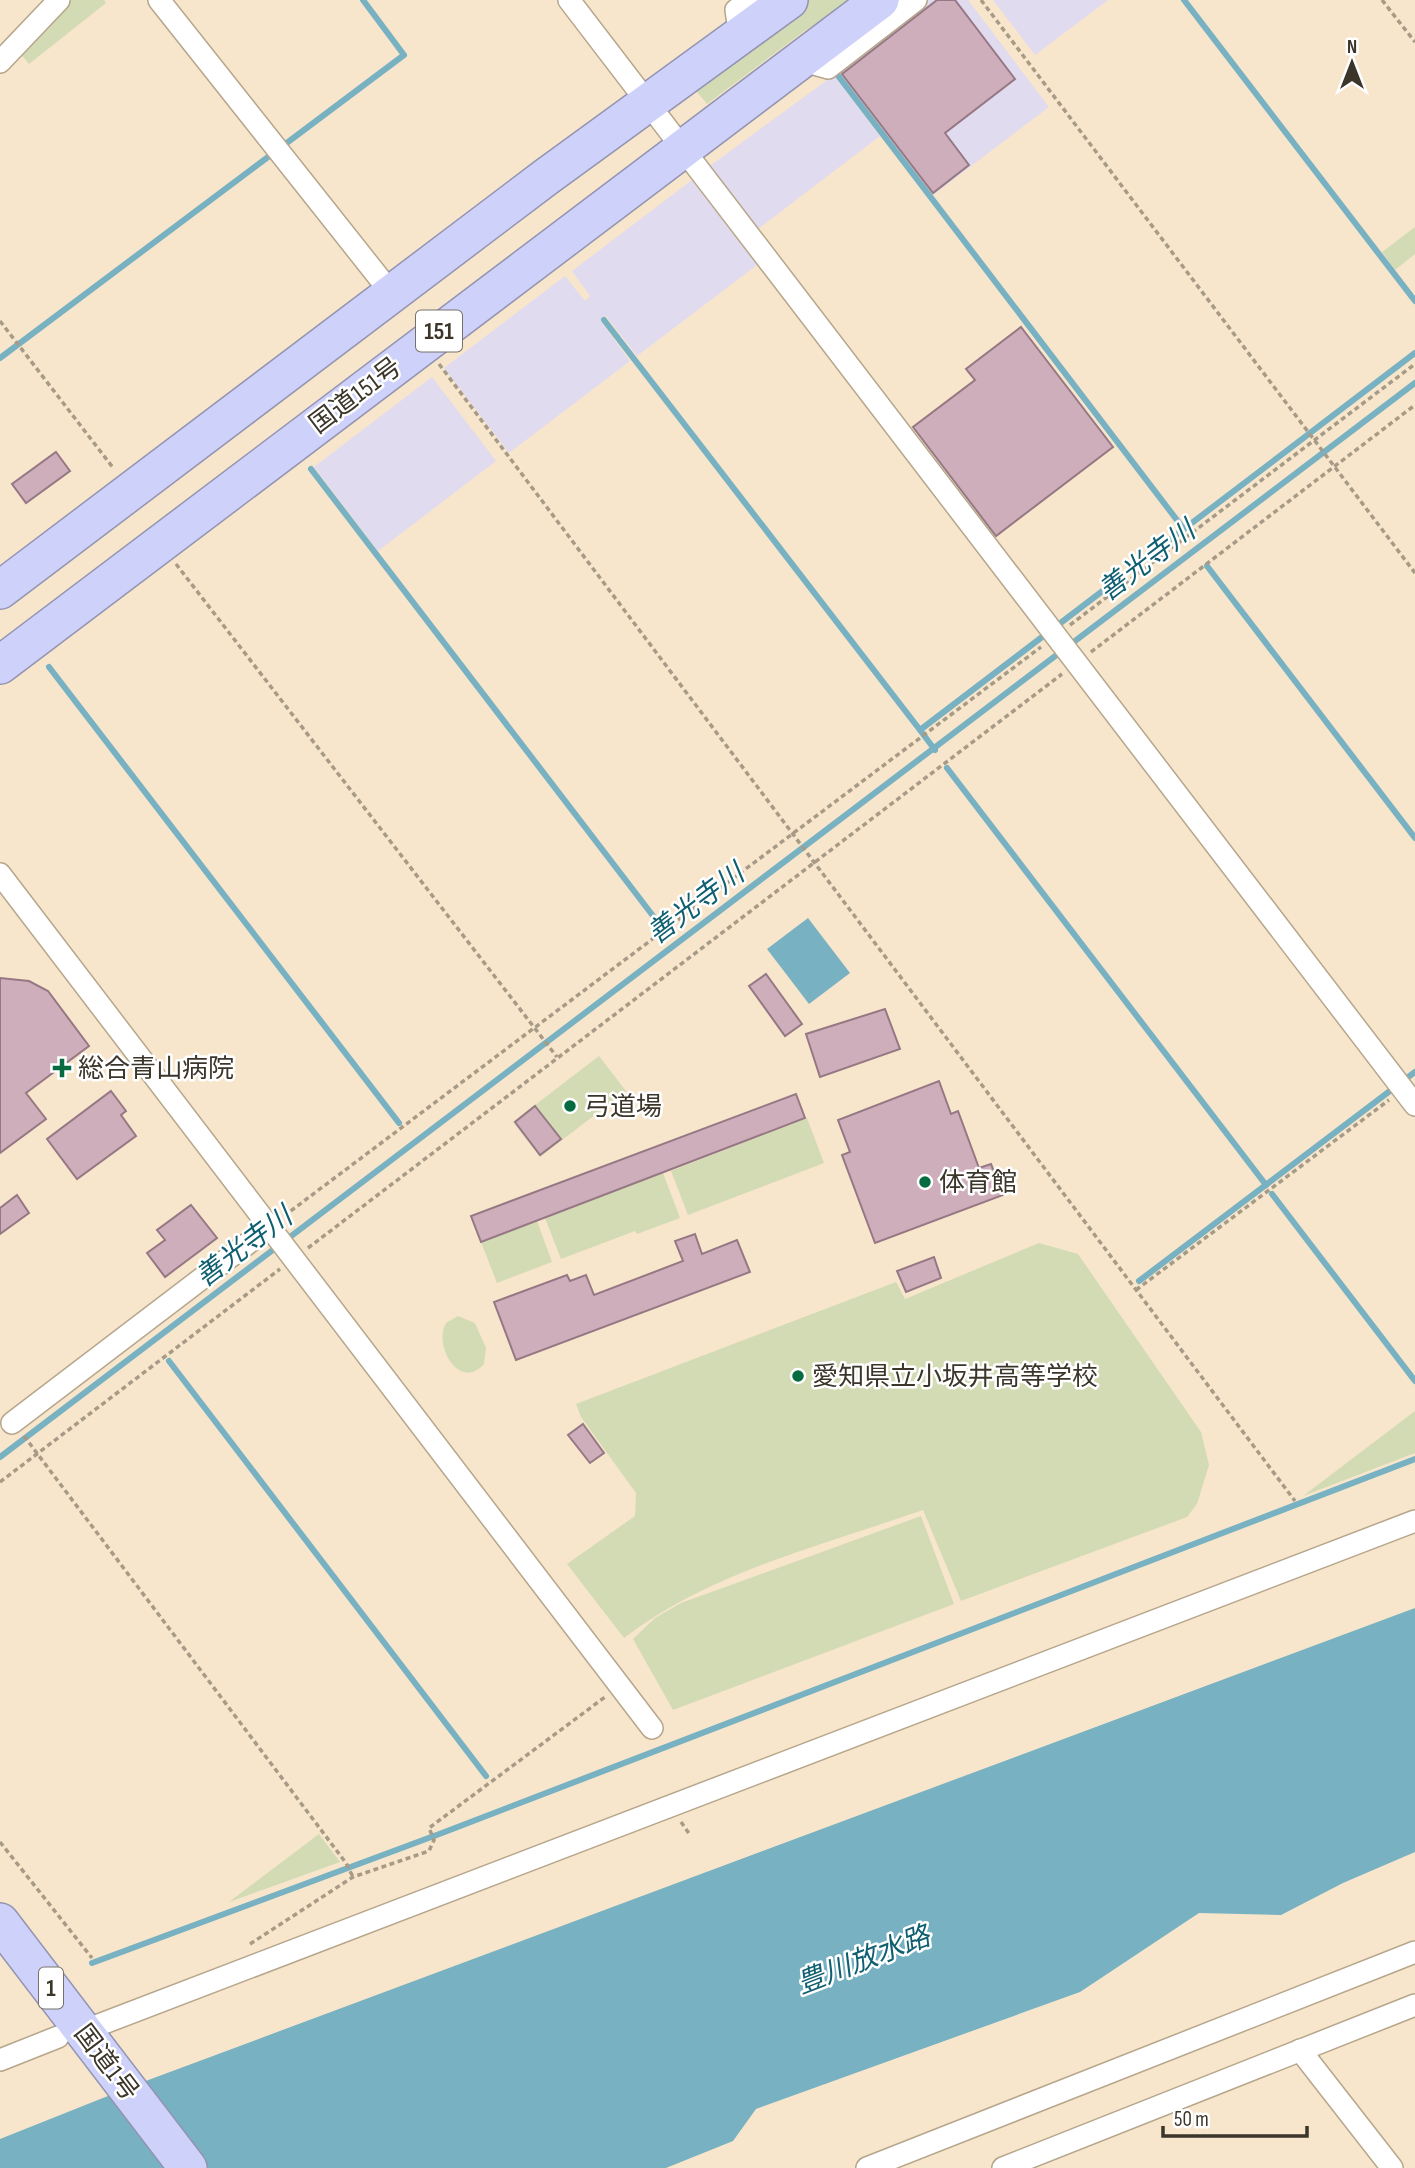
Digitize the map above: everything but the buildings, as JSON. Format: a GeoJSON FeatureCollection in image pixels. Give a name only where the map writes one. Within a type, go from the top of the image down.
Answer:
{"type":"FeatureCollection","features":[{"type":"Feature","properties":{"kind":"highway","name":"151"},"geometry":{"type":"LineString","coordinates":[[0,590],[392,294],[789,0]]}},
{"type":"Feature","properties":{"kind":"highway","name":"国道151号"},"geometry":{"type":"LineString","coordinates":[[0,665],[880,0]]}},
{"type":"Feature","properties":{"kind":"highway","name":"国道1号"},"geometry":{"type":"LineString","coordinates":[[0,1922],[157,2168]]}},
{"type":"Feature","properties":{"kind":"highway","name":"国道1号"},"geometry":{"type":"LineString","coordinates":[[0,1961],[81,2047],[188,2168]]}},
{"type":"Feature","properties":{"kind":"street"},"geometry":{"type":"LineString","coordinates":[[0,62],[59,0]]}},
{"type":"Feature","properties":{"kind":"street"},"geometry":{"type":"LineString","coordinates":[[159,0],[392,294]]}},
{"type":"Feature","properties":{"kind":"street"},"geometry":{"type":"LineString","coordinates":[[569,0],[1409,1098]]}},
{"type":"Feature","properties":{"kind":"street"},"geometry":{"type":"LineString","coordinates":[[740,37],[736,10],[749,0]]}},
{"type":"Feature","properties":{"kind":"street"},"geometry":{"type":"LineString","coordinates":[[800,60],[828,68],[916,0]]}},
{"type":"Feature","properties":{"kind":"street"},"geometry":{"type":"LineString","coordinates":[[0,874],[652,1728]]}},
{"type":"Feature","properties":{"kind":"street"},"geometry":{"type":"LineString","coordinates":[[10,1420],[272,1233]]}},
{"type":"Feature","properties":{"kind":"street"},"geometry":{"type":"LineString","coordinates":[[0,2060],[81,2047],[1415,1521]]}},
{"type":"Feature","properties":{"kind":"street"},"geometry":{"type":"LineString","coordinates":[[867,2168],[1415,1952]]}},
{"type":"Feature","properties":{"kind":"street"},"geometry":{"type":"LineString","coordinates":[[1003,2168],[1415,2005]]}},
{"type":"Feature","properties":{"kind":"street"},"geometry":{"type":"LineString","coordinates":[[1300,2050],[1392,2168]]}},
{"type":"Feature","properties":{"kind":"path"},"geometry":{"type":"LineString","coordinates":[[981,0],[1415,573]]}},
{"type":"Feature","properties":{"kind":"path"},"geometry":{"type":"LineString","coordinates":[[1382,0],[1415,42]]}},
{"type":"Feature","properties":{"kind":"path"},"geometry":{"type":"LineString","coordinates":[[0,321],[131,492]]}},
{"type":"Feature","properties":{"kind":"path"},"geometry":{"type":"LineString","coordinates":[[423,343],[1295,1500]]}},
{"type":"Feature","properties":{"kind":"path"},"geometry":{"type":"LineString","coordinates":[[160,543],[557,1057],[815,862],[1314,439],[1415,365]]}},
{"type":"Feature","properties":{"kind":"path"},"geometry":{"type":"LineString","coordinates":[[272,1233],[534,1030],[793,835],[1335,467],[1415,405]]}},
{"type":"Feature","properties":{"kind":"path"},"geometry":{"type":"LineString","coordinates":[[1136,1290],[1409,1098]]}},
{"type":"Feature","properties":{"kind":"path"},"geometry":{"type":"LineString","coordinates":[[33,1448],[346,1863],[353,1877]]}},
{"type":"Feature","properties":{"kind":"path"},"geometry":{"type":"LineString","coordinates":[[239,1951],[353,1877],[429,1851],[434,1840],[429,1828],[621,1686]]}},
{"type":"Feature","properties":{"kind":"path"},"geometry":{"type":"LineString","coordinates":[[0,1842],[92,1958]]}},
{"type":"Feature","properties":{"kind":"shaded area"},"geometry":{"type":"Polygon","coordinates":[[[929,0],[968,0],[1049,107],[933,195],[837,70],[929,0]]]}},
{"type":"Feature","properties":{"kind":"shaded area"},"geometry":{"type":"Polygon","coordinates":[[[993,0],[1108,0],[1035,55],[993,0]]]}},
{"type":"Feature","properties":{"kind":"shaded area"},"geometry":{"type":"Polygon","coordinates":[[[834,75],[880,136],[758,229],[710,166],[834,75]]]}},
{"type":"Feature","properties":{"kind":"shaded area"},"geometry":{"type":"Polygon","coordinates":[[[692,180],[757,265],[637,356],[606,316],[600,320],[630,361],[509,453],[444,368],[565,276],[585,301],[590,296],[572,271],[692,180]]]}},
{"type":"Feature","properties":{"kind":"shaded area"},"geometry":{"type":"Polygon","coordinates":[[[432,377],[496,461],[378,551],[314,467],[432,377]]]}},
{"type":"Feature","properties":{"kind":"green space"},"geometry":{"type":"Polygon","coordinates":[[[70,0],[104,0],[106,3],[29,64],[20,53],[70,0]]]}},
{"type":"Feature","properties":{"kind":"green space"},"geometry":{"type":"Polygon","coordinates":[[[795,0],[853,0],[803,32],[707,104],[688,81],[795,0]]]}},
{"type":"Feature","properties":{"kind":"green space"},"geometry":{"type":"Polygon","coordinates":[[[1415,227],[1415,254],[1395,270],[1382,252],[1415,227]]]}},
{"type":"Feature","properties":{"kind":"green space","name":"弓道場"},"geometry":{"type":"Polygon","coordinates":[[[599,1056],[626,1091],[540,1157],[513,1122],[599,1056]]]}},
{"type":"Feature","properties":{"kind":"green space"},"geometry":{"type":"Polygon","coordinates":[[[807,1118],[824,1163],[688,1215],[671,1171],[807,1118]]]}},
{"type":"Feature","properties":{"kind":"green space"},"geometry":{"type":"Polygon","coordinates":[[[663,1173],[680,1218],[637,1234],[635,1231],[561,1259],[545,1218],[663,1173]]]}},
{"type":"Feature","properties":{"kind":"green space"},"geometry":{"type":"Polygon","coordinates":[[[537,1221],[552,1262],[497,1283],[481,1242],[537,1221]]]}},
{"type":"Feature","properties":{"kind":"green space"},"geometry":{"type":"Polygon","coordinates":[[[1039,1243],[1078,1254],[1201,1432],[1209,1465],[1197,1504],[1187,1517],[961,1601],[923,1510],[730,1578],[657,1615],[624,1638],[567,1564],[635,1516],[636,1493],[581,1417],[576,1404],[896,1282],[905,1299],[1039,1243]]]}},
{"type":"Feature","properties":{"kind":"green space"},"geometry":{"type":"Polygon","coordinates":[[[458,1316],[475,1323],[486,1348],[484,1364],[475,1371],[458,1369],[446,1353],[443,1332],[446,1323],[458,1316]]]}},
{"type":"Feature","properties":{"kind":"green space"},"geometry":{"type":"Polygon","coordinates":[[[1415,1411],[1415,1453],[1303,1496],[1415,1411]]]}},
{"type":"Feature","properties":{"kind":"green space"},"geometry":{"type":"Polygon","coordinates":[[[921,1516],[954,1604],[673,1710],[633,1639],[655,1618],[681,1603],[921,1516]]]}},
{"type":"Feature","properties":{"kind":"green space"},"geometry":{"type":"Polygon","coordinates":[[[319,1834],[340,1862],[229,1902],[319,1834]]]}},
{"type":"Feature","properties":{"kind":"water"},"geometry":{"type":"Polygon","coordinates":[[[808,918],[850,973],[809,1004],[767,949],[808,918]]]}},
{"type":"Feature","properties":{"kind":"water","name":"豊川放水路"},"geometry":{"type":"Polygon","coordinates":[[[1415,1608],[1415,1852],[1343,1883],[1281,1915],[1199,1913],[1080,1992],[756,2109],[733,2141],[666,2168],[0,2168],[0,2139],[143,2082],[1415,1608]]]}},
{"type":"Feature","properties":{"kind":"waterway"},"geometry":{"type":"LineString","coordinates":[[0,358],[404,55],[363,0]]}},
{"type":"Feature","properties":{"kind":"waterway"},"geometry":{"type":"LineString","coordinates":[[1184,0],[1415,301]]}},
{"type":"Feature","properties":{"kind":"waterway"},"geometry":{"type":"LineString","coordinates":[[836,73],[1183,528]]}},
{"type":"Feature","properties":{"kind":"waterway"},"geometry":{"type":"LineString","coordinates":[[604,320],[920,730]]}},
{"type":"Feature","properties":{"kind":"waterway"},"geometry":{"type":"LineString","coordinates":[[935,750],[920,730],[1415,353]]}},
{"type":"Feature","properties":{"kind":"waterway","name":"善光寺川"},"geometry":{"type":"LineString","coordinates":[[0,1457],[1415,383]]}},
{"type":"Feature","properties":{"kind":"waterway"},"geometry":{"type":"LineString","coordinates":[[311,469],[660,925]]}},
{"type":"Feature","properties":{"kind":"waterway"},"geometry":{"type":"LineString","coordinates":[[1207,566],[1415,838]]}},
{"type":"Feature","properties":{"kind":"waterway"},"geometry":{"type":"LineString","coordinates":[[49,667],[399,1123]]}},
{"type":"Feature","properties":{"kind":"waterway"},"geometry":{"type":"LineString","coordinates":[[947,768],[1266,1185]]}},
{"type":"Feature","properties":{"kind":"waterway"},"geometry":{"type":"LineString","coordinates":[[1139,1281],[1415,1072]]}},
{"type":"Feature","properties":{"kind":"waterway"},"geometry":{"type":"LineString","coordinates":[[1272,1194],[1415,1381]]}},
{"type":"Feature","properties":{"kind":"waterway"},"geometry":{"type":"LineString","coordinates":[[169,1361],[486,1776]]}},
{"type":"Feature","properties":{"kind":"waterway"},"geometry":{"type":"LineString","coordinates":[[92,1963],[442,1833],[1415,1459]]}},
{"type":"Feature","properties":{"kind":"place","name":"総合青山病院"},"geometry":{"type":"Point","coordinates":[62,1068]}},
{"type":"Feature","properties":{"kind":"place","name":"弓道場"},"geometry":{"type":"Point","coordinates":[570,1106]}},
{"type":"Feature","properties":{"kind":"place","name":"体育館"},"geometry":{"type":"Point","coordinates":[925,1182]}},
{"type":"Feature","properties":{"kind":"place","name":"愛知県立小坂井高等学校"},"geometry":{"type":"Point","coordinates":[798,1376]}}]}
